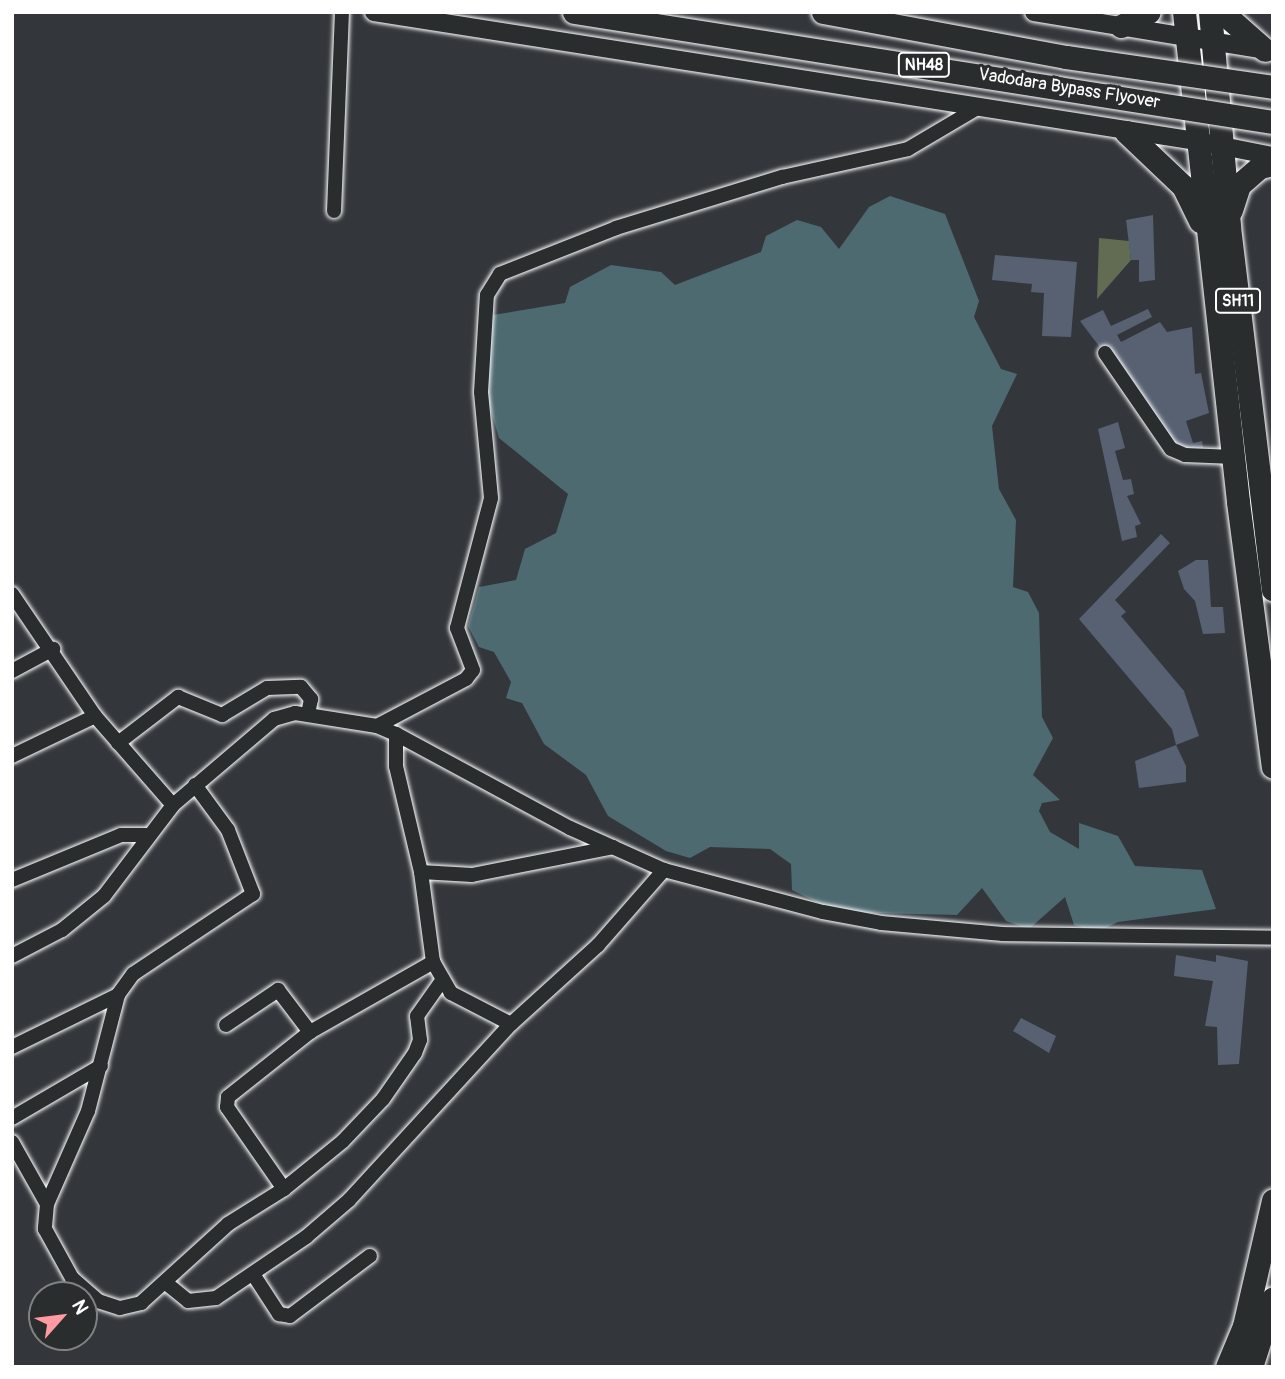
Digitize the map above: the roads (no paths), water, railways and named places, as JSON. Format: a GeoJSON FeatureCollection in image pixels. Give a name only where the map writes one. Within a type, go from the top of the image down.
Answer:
{"type":"FeatureCollection","features":[{"type":"Feature","properties":{"kind":"main road","name":"Vadodara Bypass Flyover"},"geometry":{"type":"LineString","coordinates":[[574,12],[1273,122]]}},
{"type":"Feature","properties":{"kind":"main road","name":"Vadodara Bypass Flyover"},"geometry":{"type":"LineString","coordinates":[[823,12],[1066,57],[1273,87]]}},
{"type":"Feature","properties":{"kind":"main road"},"geometry":{"type":"LineString","coordinates":[[1121,26],[1149,12]]}},
{"type":"Feature","properties":{"kind":"main road","name":"SH11"},"geometry":{"type":"LineString","coordinates":[[1184,12],[1234,457],[1273,767]]}},
{"type":"Feature","properties":{"kind":"main road","name":"SH11"},"geometry":{"type":"LineString","coordinates":[[1210,12],[1229,226],[1273,589]]}},
{"type":"Feature","properties":{"kind":"main road"},"geometry":{"type":"LineString","coordinates":[[1222,12],[1269,51]]}},
{"type":"Feature","properties":{"kind":"main road"},"geometry":{"type":"LineString","coordinates":[[1126,132],[1183,186],[1211,250]]}},
{"type":"Feature","properties":{"kind":"main road"},"geometry":{"type":"LineString","coordinates":[[1229,226],[1239,185],[1261,167],[1273,164]]}},
{"type":"Feature","properties":{"kind":"main road"},"geometry":{"type":"LineString","coordinates":[[1227,1367],[1244,1326],[1273,1200]]}},
{"type":"Feature","properties":{"kind":"main road"},"geometry":{"type":"LineString","coordinates":[[1251,1367],[1273,1298]]}},
{"type":"Feature","properties":{"kind":"street"},"geometry":{"type":"LineString","coordinates":[[334,211],[342,12]]}},
{"type":"Feature","properties":{"kind":"street"},"geometry":{"type":"LineString","coordinates":[[374,12],[1126,132],[1197,141],[1273,156]]}},
{"type":"Feature","properties":{"kind":"street"},"geometry":{"type":"LineString","coordinates":[[1034,12],[1269,51]]}},
{"type":"Feature","properties":{"kind":"street"},"geometry":{"type":"LineString","coordinates":[[377,726],[466,678],[473,670],[459,636],[458,614],[488,523],[491,498],[481,392],[486,295],[500,274],[615,228],[782,177],[898,152],[979,107]]}},
{"type":"Feature","properties":{"kind":"street"},"geometry":{"type":"LineString","coordinates":[[1105,354],[1171,449],[1185,455],[1234,457]]}},
{"type":"Feature","properties":{"kind":"street"},"geometry":{"type":"LineString","coordinates":[[12,594],[53,649],[95,716],[173,805]]}},
{"type":"Feature","properties":{"kind":"street"},"geometry":{"type":"LineString","coordinates":[[12,671],[53,649]]}},
{"type":"Feature","properties":{"kind":"street"},"geometry":{"type":"LineString","coordinates":[[118,743],[178,697],[222,715],[267,688],[301,687],[311,699],[308,715]]}},
{"type":"Feature","properties":{"kind":"street"},"geometry":{"type":"LineString","coordinates":[[12,956],[62,930],[104,896],[147,835],[173,805],[274,719],[295,713],[377,726],[396,734],[613,848],[664,870],[881,923],[1003,934],[1273,938]]}},
{"type":"Feature","properties":{"kind":"street"},"geometry":{"type":"LineString","coordinates":[[12,756],[95,716]]}},
{"type":"Feature","properties":{"kind":"street"},"geometry":{"type":"LineString","coordinates":[[396,734],[396,766],[421,872],[433,962],[441,982],[451,993],[512,1024]]}},
{"type":"Feature","properties":{"kind":"street"},"geometry":{"type":"LineString","coordinates":[[195,785],[228,830],[253,894],[133,974],[118,995],[88,1111],[47,1204],[45,1229],[72,1278],[98,1301],[120,1308],[141,1303],[228,1224],[284,1189],[343,1141],[383,1099],[415,1053],[420,1040],[417,1016],[441,982]]}},
{"type":"Feature","properties":{"kind":"street"},"geometry":{"type":"LineString","coordinates":[[12,880],[121,835],[147,835]]}},
{"type":"Feature","properties":{"kind":"street"},"geometry":{"type":"LineString","coordinates":[[421,872],[472,875],[613,848]]}},
{"type":"Feature","properties":{"kind":"street"},"geometry":{"type":"LineString","coordinates":[[166,1283],[188,1301],[199,1303],[216,1298],[253,1274],[349,1200],[512,1024],[598,945],[664,870]]}},
{"type":"Feature","properties":{"kind":"street"},"geometry":{"type":"LineString","coordinates":[[284,1189],[226,1102],[310,1032],[433,962]]}},
{"type":"Feature","properties":{"kind":"street"},"geometry":{"type":"LineString","coordinates":[[226,1025],[278,990],[310,1032]]}},
{"type":"Feature","properties":{"kind":"street"},"geometry":{"type":"LineString","coordinates":[[12,1047],[118,995]]}},
{"type":"Feature","properties":{"kind":"street"},"geometry":{"type":"LineString","coordinates":[[12,1118],[101,1066]]}},
{"type":"Feature","properties":{"kind":"street"},"geometry":{"type":"LineString","coordinates":[[12,1142],[47,1204]]}},
{"type":"Feature","properties":{"kind":"street"},"geometry":{"type":"LineString","coordinates":[[253,1274],[279,1314],[290,1316],[370,1256]]}},
{"type":"Feature","properties":{"kind":"water"},"geometry":{"type":"Polygon","coordinates":[[[890,196],[945,214],[979,301],[974,317],[1001,369],[1017,374],[992,426],[999,489],[1016,520],[1013,587],[1028,592],[1039,613],[1042,717],[1053,738],[1033,775],[1060,800],[1042,803],[1039,811],[1050,832],[1079,849],[1079,823],[1118,836],[1135,866],[1202,870],[1216,909],[1118,922],[1097,932],[1074,925],[1065,897],[1029,929],[1006,921],[982,888],[957,915],[837,912],[792,890],[791,864],[770,849],[710,847],[690,858],[666,851],[608,816],[586,775],[544,744],[522,703],[506,698],[511,682],[494,652],[479,647],[468,626],[479,587],[516,580],[525,549],[556,533],[568,494],[499,438],[482,380],[493,315],[565,303],[570,287],[611,265],[661,272],[675,285],[761,252],[766,236],[797,220],[821,227],[839,249],[869,207],[890,196]]]}}]}
